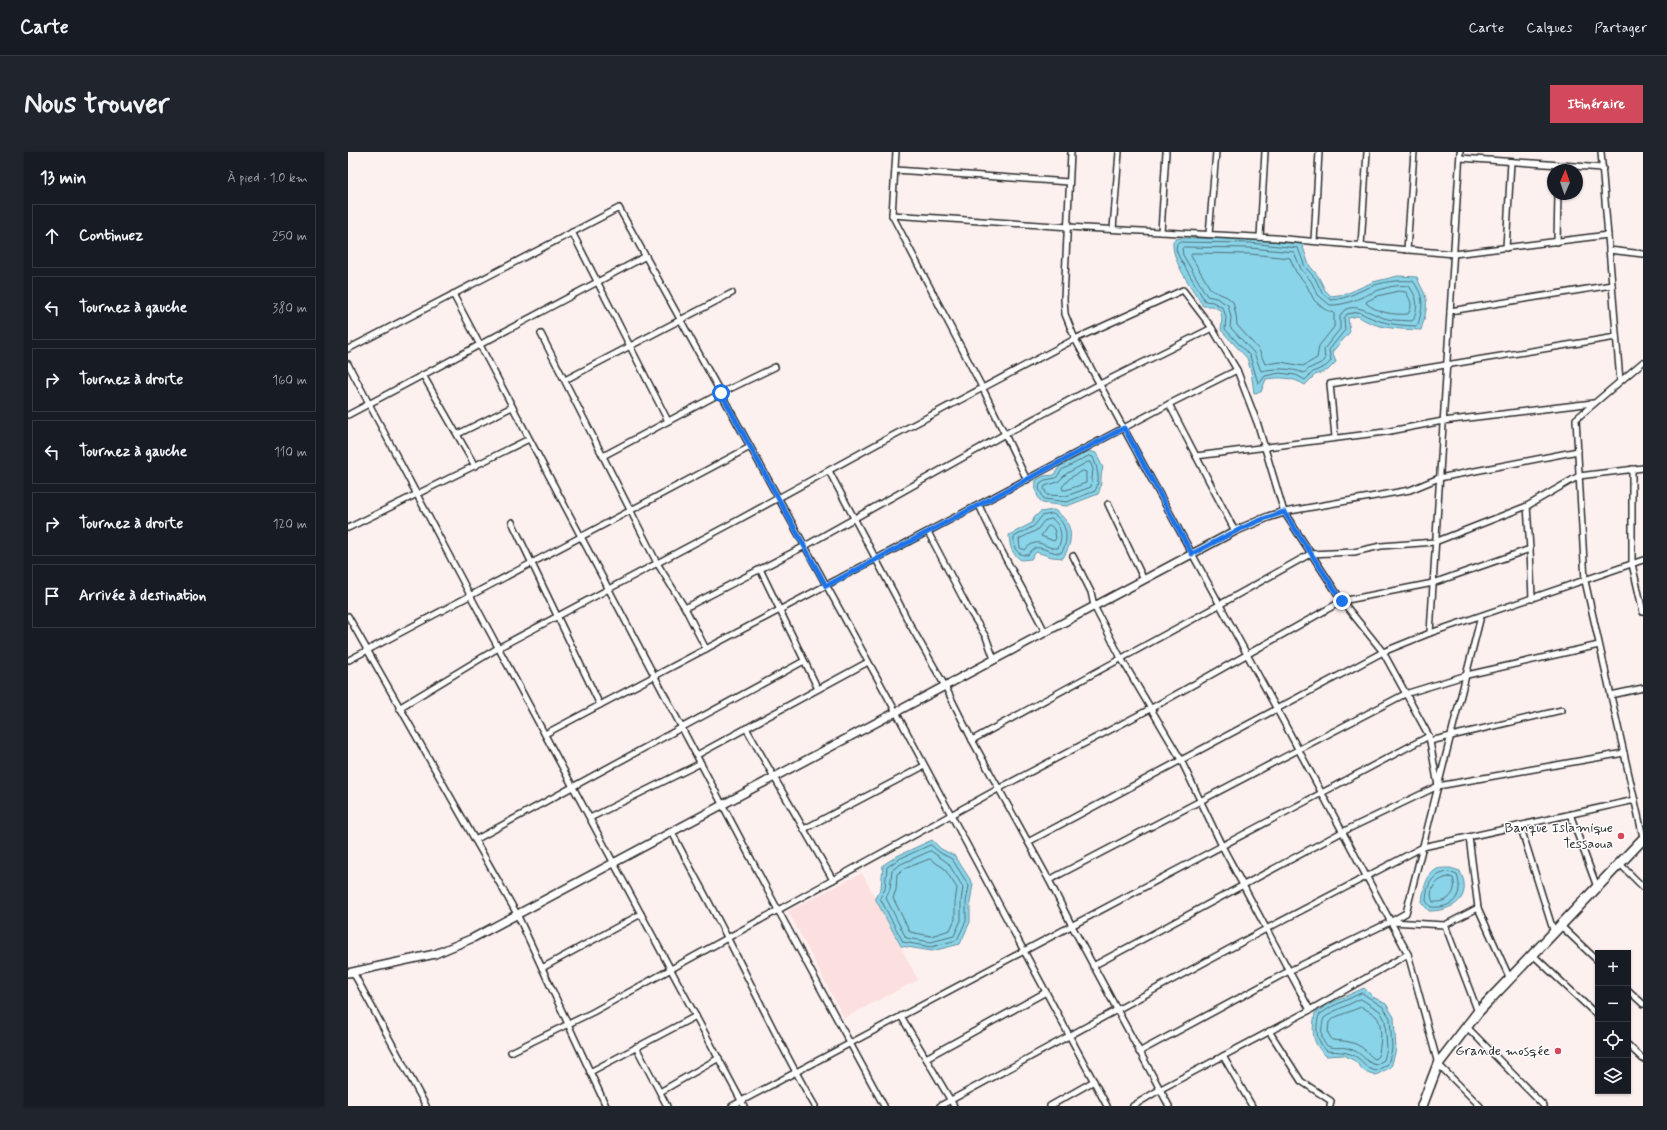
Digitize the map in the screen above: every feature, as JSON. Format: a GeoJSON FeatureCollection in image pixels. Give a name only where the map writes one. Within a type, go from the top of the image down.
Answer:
{"type":"FeatureCollection","features":[{"type":"Feature","properties":{"kind":"highway"},"geometry":{"type":"LineString","coordinates":[[1422,1106],[1438,1064],[1478,1012],[1620,864],[1643,838]]}},
{"type":"Feature","properties":{"kind":"street"},"geometry":{"type":"LineString","coordinates":[[896,152],[892,215],[983,389],[1027,480]]}},
{"type":"Feature","properties":{"kind":"street"},"geometry":{"type":"LineString","coordinates":[[1070,152],[1064,299],[1065,314],[1075,339],[1408,954],[1438,1064],[1480,1106]]}},
{"type":"Feature","properties":{"kind":"street"},"geometry":{"type":"LineString","coordinates":[[1113,229],[1119,152]]}},
{"type":"Feature","properties":{"kind":"street"},"geometry":{"type":"LineString","coordinates":[[1161,232],[1166,152]]}},
{"type":"Feature","properties":{"kind":"street"},"geometry":{"type":"LineString","coordinates":[[1209,234],[1216,152]]}},
{"type":"Feature","properties":{"kind":"street"},"geometry":{"type":"LineString","coordinates":[[1260,237],[1265,152]]}},
{"type":"Feature","properties":{"kind":"street"},"geometry":{"type":"LineString","coordinates":[[1314,240],[1319,152]]}},
{"type":"Feature","properties":{"kind":"street"},"geometry":{"type":"LineString","coordinates":[[1361,246],[1367,152]]}},
{"type":"Feature","properties":{"kind":"street"},"geometry":{"type":"LineString","coordinates":[[1407,250],[1414,152]]}},
{"type":"Feature","properties":{"kind":"street"},"geometry":{"type":"LineString","coordinates":[[1430,633],[1460,152]]}},
{"type":"Feature","properties":{"kind":"street"},"geometry":{"type":"LineString","coordinates":[[1601,152],[1620,381]]}},
{"type":"Feature","properties":{"kind":"street"},"geometry":{"type":"LineString","coordinates":[[1460,158],[1547,167]]}},
{"type":"Feature","properties":{"kind":"street"},"geometry":{"type":"LineString","coordinates":[[1506,248],[1511,162]]}},
{"type":"Feature","properties":{"kind":"street"},"geometry":{"type":"LineString","coordinates":[[1583,168],[1603,168]]}},
{"type":"Feature","properties":{"kind":"street"},"geometry":{"type":"LineString","coordinates":[[895,170],[1069,182]]}},
{"type":"Feature","properties":{"kind":"street"},"geometry":{"type":"LineString","coordinates":[[1557,242],[1558,200]]}},
{"type":"Feature","properties":{"kind":"street"},"geometry":{"type":"LineString","coordinates":[[348,349],[619,208],[896,712],[1107,1106]]}},
{"type":"Feature","properties":{"kind":"street"},"geometry":{"type":"LineString","coordinates":[[892,215],[1066,227],[1314,240],[1361,246],[1454,254],[1608,235]]}},
{"type":"Feature","properties":{"kind":"street"},"geometry":{"type":"LineString","coordinates":[[572,232],[668,421]]}},
{"type":"Feature","properties":{"kind":"street"},"geometry":{"type":"LineString","coordinates":[[1609,250],[1643,254]]}},
{"type":"Feature","properties":{"kind":"street"},"geometry":{"type":"LineString","coordinates":[[348,415],[646,256]]}},
{"type":"Feature","properties":{"kind":"street"},"geometry":{"type":"LineString","coordinates":[[1450,311],[1612,285]]}},
{"type":"Feature","properties":{"kind":"street"},"geometry":{"type":"LineString","coordinates":[[400,708],[498,648],[1075,339],[1183,290],[1212,328],[1237,370],[1258,424],[1284,512],[1342,601],[1383,652],[1430,738],[1438,786]]}},
{"type":"Feature","properties":{"kind":"street"},"geometry":{"type":"LineString","coordinates":[[565,380],[732,293]]}},
{"type":"Feature","properties":{"kind":"street"},"geometry":{"type":"LineString","coordinates":[[453,294],[778,910],[884,1106]]}},
{"type":"Feature","properties":{"kind":"street"},"geometry":{"type":"LineString","coordinates":[[685,608],[805,546],[1005,434],[1100,384],[1212,328]]}},
{"type":"Feature","properties":{"kind":"street"},"geometry":{"type":"LineString","coordinates":[[540,334],[565,380],[657,563],[685,608],[706,649]]}},
{"type":"Feature","properties":{"kind":"street"},"geometry":{"type":"LineString","coordinates":[[1335,437],[1330,384],[1616,337]]}},
{"type":"Feature","properties":{"kind":"street"},"geometry":{"type":"LineString","coordinates":[[1643,362],[1576,419],[1585,581],[1643,838]]}},
{"type":"Feature","properties":{"kind":"street"},"geometry":{"type":"LineString","coordinates":[[348,364],[498,648],[743,1103]]}},
{"type":"Feature","properties":{"kind":"street"},"geometry":{"type":"LineString","coordinates":[[603,456],[721,393],[776,367]]}},
{"type":"Feature","properties":{"kind":"street"},"geometry":{"type":"LineString","coordinates":[[545,734],[1169,404],[1237,370]]}},
{"type":"Feature","properties":{"kind":"street"},"geometry":{"type":"LineString","coordinates":[[423,375],[475,466]]}},
{"type":"Feature","properties":{"kind":"street"},"geometry":{"type":"LineString","coordinates":[[1196,456],[1335,437],[1385,432],[1443,421],[1593,403]]}},
{"type":"Feature","properties":{"kind":"street"},"geometry":{"type":"LineString","coordinates":[[1169,404],[1235,531]]}},
{"type":"Feature","properties":{"kind":"street"},"geometry":{"type":"LineString","coordinates":[[458,434],[512,407]]}},
{"type":"Feature","properties":{"kind":"street"},"geometry":{"type":"LineString","coordinates":[[348,528],[529,439]]}},
{"type":"Feature","properties":{"kind":"street"},"geometry":{"type":"LineString","coordinates":[[348,660],[750,447]]}},
{"type":"Feature","properties":{"kind":"street"},"geometry":{"type":"LineString","coordinates":[[426,1106],[351,973],[435,954],[473,938],[1235,531],[1284,512],[1410,490],[1439,478],[1578,451]]}},
{"type":"Feature","properties":{"kind":"street"},"geometry":{"type":"LineString","coordinates":[[972,740],[1220,605],[1310,554],[1354,552],[1381,546],[1435,542],[1527,506],[1579,476],[1643,468]]}},
{"type":"Feature","properties":{"kind":"street"},"geometry":{"type":"LineString","coordinates":[[1632,469],[1632,564],[1643,612]]}},
{"type":"Feature","properties":{"kind":"street"},"geometry":{"type":"LineString","coordinates":[[829,471],[908,621],[945,686],[998,790],[1049,880],[1093,966],[1118,1009],[1168,1106]]}},
{"type":"Feature","properties":{"kind":"street"},"geometry":{"type":"LineString","coordinates":[[1108,504],[1144,580]]}},
{"type":"Feature","properties":{"kind":"street"},"geometry":{"type":"LineString","coordinates":[[979,505],[993,537],[1031,603],[1045,632]]}},
{"type":"Feature","properties":{"kind":"street"},"geometry":{"type":"LineString","coordinates":[[1527,506],[1532,599]]}},
{"type":"Feature","properties":{"kind":"street"},"geometry":{"type":"LineString","coordinates":[[512,522],[600,705]]}},
{"type":"Feature","properties":{"kind":"street"},"geometry":{"type":"LineString","coordinates":[[928,532],[965,602],[986,637],[994,659]]}},
{"type":"Feature","properties":{"kind":"street"},"geometry":{"type":"LineString","coordinates":[[511,1052],[568,1024],[671,969],[951,815],[1150,709],[1342,601],[1432,583],[1530,550]]}},
{"type":"Feature","properties":{"kind":"street"},"geometry":{"type":"LineString","coordinates":[[1073,556],[1091,592],[1094,606],[1121,658],[1181,760],[1222,846],[1310,1010]]}},
{"type":"Feature","properties":{"kind":"street"},"geometry":{"type":"LineString","coordinates":[[1028,842],[1383,652],[1430,633],[1643,560]]}},
{"type":"Feature","properties":{"kind":"street"},"geometry":{"type":"LineString","coordinates":[[760,569],[818,689]]}},
{"type":"Feature","properties":{"kind":"street"},"geometry":{"type":"LineString","coordinates":[[348,616],[517,914],[606,1106]]}},
{"type":"Feature","properties":{"kind":"street"},"geometry":{"type":"LineString","coordinates":[[1139,1052],[1289,971],[1406,913],[1481,616]]}},
{"type":"Feature","properties":{"kind":"street"},"geometry":{"type":"LineString","coordinates":[[1049,880],[1297,749],[1405,694],[1466,675],[1599,645]]}},
{"type":"Feature","properties":{"kind":"street"},"geometry":{"type":"LineString","coordinates":[[475,840],[804,661]]}},
{"type":"Feature","properties":{"kind":"street"},"geometry":{"type":"LineString","coordinates":[[697,755],[868,662]]}},
{"type":"Feature","properties":{"kind":"street"},"geometry":{"type":"LineString","coordinates":[[1611,695],[1643,688]]}},
{"type":"Feature","properties":{"kind":"street"},"geometry":{"type":"LineString","coordinates":[[732,1106],[743,1103],[795,1072],[1321,793],[1430,738],[1451,736],[1562,710]]}},
{"type":"Feature","properties":{"kind":"street"},"geometry":{"type":"LineString","coordinates":[[746,728],[833,880]]}},
{"type":"Feature","properties":{"kind":"street"},"geometry":{"type":"LineString","coordinates":[[1093,966],[1342,832],[1438,786],[1624,753]]}},
{"type":"Feature","properties":{"kind":"street"},"geometry":{"type":"LineString","coordinates":[[590,818],[701,763]]}},
{"type":"Feature","properties":{"kind":"street"},"geometry":{"type":"LineString","coordinates":[[804,829],[924,766]]}},
{"type":"Feature","properties":{"kind":"street"},"geometry":{"type":"LineString","coordinates":[[940,1106],[1266,929],[1366,878],[1422,847],[1634,800]]}},
{"type":"Feature","properties":{"kind":"street"},"geometry":{"type":"LineString","coordinates":[[1570,814],[1597,888]]}},
{"type":"Feature","properties":{"kind":"street"},"geometry":{"type":"LineString","coordinates":[[1520,825],[1554,933]]}},
{"type":"Feature","properties":{"kind":"street"},"geometry":{"type":"LineString","coordinates":[[672,832],[697,883],[728,938],[795,1072],[815,1106]]}},
{"type":"Feature","properties":{"kind":"street"},"geometry":{"type":"LineString","coordinates":[[1469,837],[1478,908],[1510,980]]}},
{"type":"Feature","properties":{"kind":"street"},"geometry":{"type":"LineString","coordinates":[[1620,864],[1643,887]]}},
{"type":"Feature","properties":{"kind":"street"},"geometry":{"type":"LineString","coordinates":[[1390,922],[1445,925],[1478,908]]}},
{"type":"Feature","properties":{"kind":"street"},"geometry":{"type":"LineString","coordinates":[[542,968],[641,914]]}},
{"type":"Feature","properties":{"kind":"street"},"geometry":{"type":"LineString","coordinates":[[1445,925],[1478,1012]]}},
{"type":"Feature","properties":{"kind":"street"},"geometry":{"type":"LineString","coordinates":[[1561,926],[1595,958]]}},
{"type":"Feature","properties":{"kind":"street"},"geometry":{"type":"LineString","coordinates":[[1133,1106],[1310,1010],[1408,954]]}},
{"type":"Feature","properties":{"kind":"street"},"geometry":{"type":"LineString","coordinates":[[1533,955],[1595,1013]]}},
{"type":"Feature","properties":{"kind":"street"},"geometry":{"type":"LineString","coordinates":[[926,1058],[1046,992]]}},
{"type":"Feature","properties":{"kind":"street"},"geometry":{"type":"LineString","coordinates":[[1631,993],[1643,1004]]}},
{"type":"Feature","properties":{"kind":"street"},"geometry":{"type":"LineString","coordinates":[[590,1072],[696,1016]]}},
{"type":"Feature","properties":{"kind":"street"},"geometry":{"type":"LineString","coordinates":[[901,1016],[954,1106]]}},
{"type":"Feature","properties":{"kind":"street"},"geometry":{"type":"LineString","coordinates":[[1467,1027],[1544,1106]]}},
{"type":"Feature","properties":{"kind":"street"},"geometry":{"type":"LineString","coordinates":[[1269,1032],[1301,1081],[1331,1100],[1330,1106]]}},
{"type":"Feature","properties":{"kind":"street"},"geometry":{"type":"LineString","coordinates":[[636,1047],[667,1106]]}},
{"type":"Feature","properties":{"kind":"street"},"geometry":{"type":"LineString","coordinates":[[1631,1048],[1643,1059]]}},
{"type":"Feature","properties":{"kind":"street"},"geometry":{"type":"LineString","coordinates":[[1223,1056],[1252,1106]]}},
{"type":"Feature","properties":{"kind":"street"},"geometry":{"type":"LineString","coordinates":[[660,1092],[719,1058]]}},
{"type":"Feature","properties":{"kind":"street"},"geometry":{"type":"LineString","coordinates":[[1050,1106],[1094,1081]]}},
{"type":"Feature","properties":{"kind":"shaded area"},"geometry":{"type":"Polygon","coordinates":[[[862,873],[918,980],[844,1018],[788,911],[862,873]]]}},
{"type":"Feature","properties":{"kind":"water"},"geometry":{"type":"Polygon","coordinates":[[[1178,238],[1250,239],[1302,244],[1309,265],[1318,276],[1325,290],[1331,296],[1346,294],[1373,282],[1398,276],[1417,277],[1426,299],[1426,312],[1421,330],[1396,329],[1380,326],[1372,324],[1358,316],[1348,318],[1350,332],[1332,352],[1336,362],[1328,370],[1315,375],[1305,385],[1296,380],[1286,378],[1266,379],[1261,392],[1254,393],[1251,371],[1247,358],[1221,330],[1222,318],[1220,310],[1212,306],[1203,306],[1179,266],[1173,249],[1173,241],[1178,238]]]}},
{"type":"Feature","properties":{"kind":"water"},"geometry":{"type":"Polygon","coordinates":[[[1089,451],[1096,453],[1103,468],[1098,494],[1067,506],[1042,503],[1036,492],[1036,480],[1044,476],[1054,475],[1059,467],[1089,451]]]}},
{"type":"Feature","properties":{"kind":"water"},"geometry":{"type":"Polygon","coordinates":[[[1054,510],[1065,520],[1070,531],[1069,544],[1063,558],[1052,557],[1036,552],[1031,559],[1021,560],[1015,555],[1012,549],[1009,535],[1032,523],[1034,518],[1040,512],[1054,510]]]}},
{"type":"Feature","properties":{"kind":"water"},"geometry":{"type":"Polygon","coordinates":[[[932,840],[941,849],[955,856],[973,884],[970,902],[970,922],[960,944],[932,951],[901,946],[875,898],[881,888],[883,865],[897,856],[932,840]]]}},
{"type":"Feature","properties":{"kind":"water"},"geometry":{"type":"Polygon","coordinates":[[[1450,868],[1460,871],[1464,880],[1464,890],[1462,896],[1459,901],[1448,908],[1429,911],[1422,903],[1427,880],[1437,869],[1450,868]]]}},
{"type":"Feature","properties":{"kind":"water"},"geometry":{"type":"Polygon","coordinates":[[[1364,988],[1373,997],[1386,1004],[1394,1017],[1396,1050],[1391,1067],[1376,1075],[1364,1071],[1355,1061],[1344,1055],[1326,1056],[1315,1041],[1313,1031],[1315,1013],[1329,1004],[1364,988]]]}},
{"type":"Feature","properties":{"kind":"place","name":"Banque Islamique Tessaoua"},"geometry":{"type":"Point","coordinates":[1621,836]}},
{"type":"Feature","properties":{"kind":"place","name":"Grande mosqée"},"geometry":{"type":"Point","coordinates":[1558,1051]}},
{"type":"Feature","properties":{"kind":"route"},"geometry":{"type":"LineString","coordinates":[[721,393],[826,586],[1124,428],[1192,554],[1235,531],[1284,512],[1342,601]]}}]}
